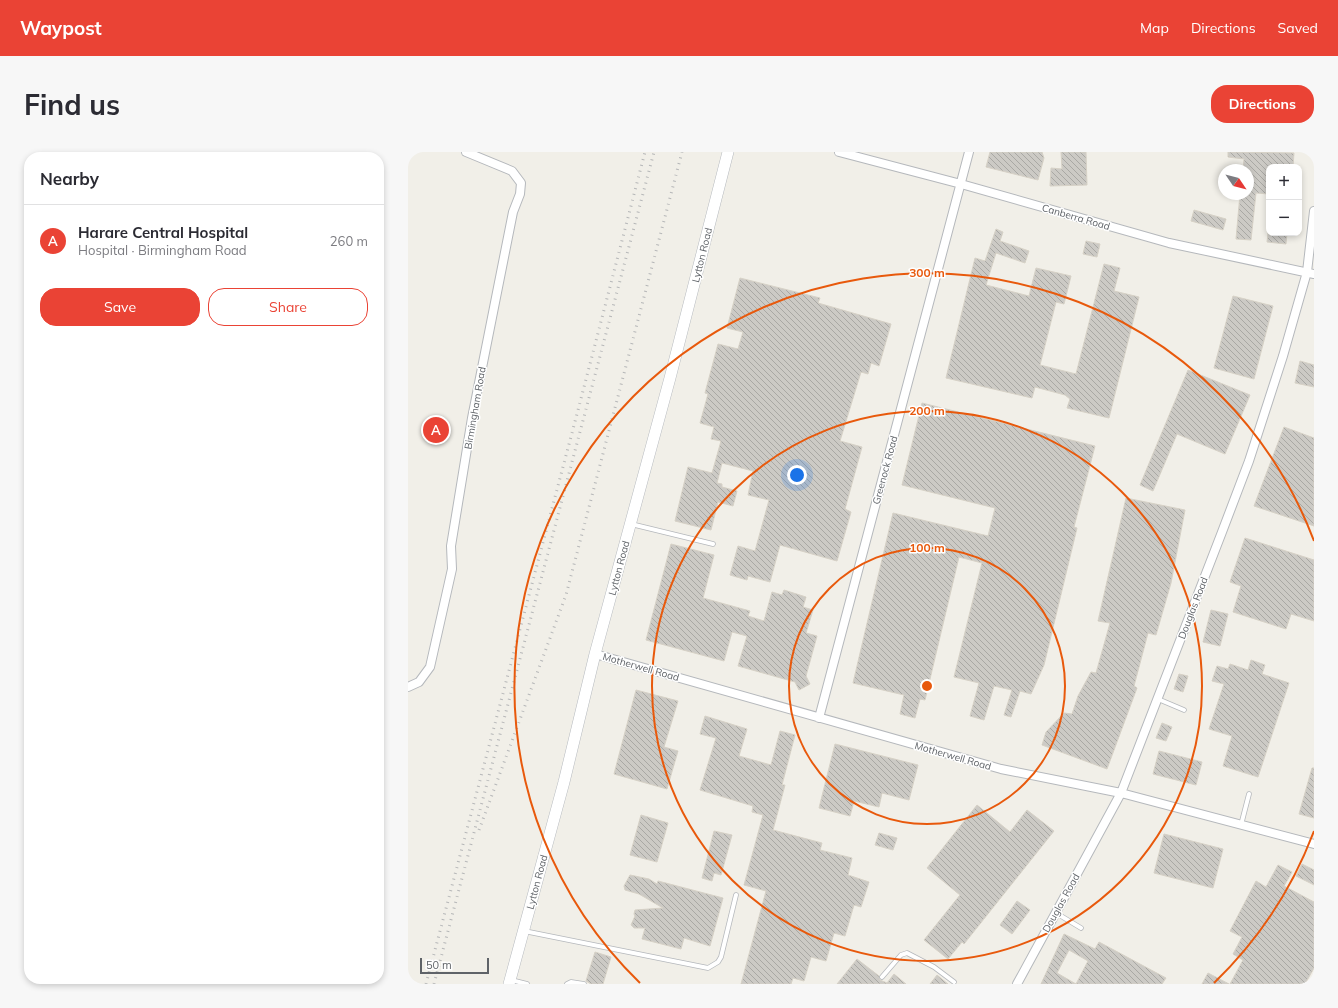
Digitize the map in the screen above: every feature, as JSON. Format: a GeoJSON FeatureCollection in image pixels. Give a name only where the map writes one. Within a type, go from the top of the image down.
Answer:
{"type":"FeatureCollection","features":[{"type":"Feature","properties":{"kind":"main road","name":"Lytton Road"},"geometry":{"type":"LineString","coordinates":[[510,982],[564,782],[595,654],[631,524],[728,152]]}},
{"type":"Feature","properties":{"kind":"street","name":"Birmingham Road"},"geometry":{"type":"LineString","coordinates":[[408,687],[419,682],[430,667],[452,569],[451,546],[472,418],[513,212],[520,194],[521,183],[512,171],[466,152]]}},
{"type":"Feature","properties":{"kind":"street","name":"Canberra Road"},"geometry":{"type":"LineString","coordinates":[[839,152],[961,184],[1169,243],[1311,273]]}},
{"type":"Feature","properties":{"kind":"street","name":"Greenock Road"},"geometry":{"type":"LineString","coordinates":[[819,718],[969,152]]}},
{"type":"Feature","properties":{"kind":"street","name":"Douglas Road"},"geometry":{"type":"LineString","coordinates":[[1017,984],[1121,793],[1158,699],[1249,461],[1311,273],[1314,211]]}},
{"type":"Feature","properties":{"kind":"street","name":"Motherwell Road"},"geometry":{"type":"LineString","coordinates":[[595,654],[1001,769],[1121,793],[1314,844]]}},
{"type":"Feature","properties":{"kind":"lane"},"geometry":{"type":"LineString","coordinates":[[631,524],[713,544]]}},
{"type":"Feature","properties":{"kind":"lane"},"geometry":{"type":"LineString","coordinates":[[1158,699],[1184,710]]}},
{"type":"Feature","properties":{"kind":"lane"},"geometry":{"type":"LineString","coordinates":[[1241,825],[1249,794]]}},
{"type":"Feature","properties":{"kind":"lane"},"geometry":{"type":"LineString","coordinates":[[524,931],[708,968],[718,962],[721,957],[736,895]]}},
{"type":"Feature","properties":{"kind":"lane"},"geometry":{"type":"LineString","coordinates":[[1056,913],[1081,928]]}},
{"type":"Feature","properties":{"kind":"lane"},"geometry":{"type":"LineString","coordinates":[[882,977],[902,955],[907,953],[934,967],[954,983]]}},
{"type":"Feature","properties":{"kind":"lane"},"geometry":{"type":"LineString","coordinates":[[510,982],[527,984]]}},
{"type":"Feature","properties":{"kind":"lane"},"geometry":{"type":"LineString","coordinates":[[567,984],[571,982],[584,984]]}},
{"type":"Feature","properties":{"kind":"building"},"geometry":{"type":"Polygon","coordinates":[[[990,152],[1042,152],[1044,158],[1038,180],[986,167],[990,152]]]}},
{"type":"Feature","properties":{"kind":"building"},"geometry":{"type":"Polygon","coordinates":[[[1061,152],[1086,152],[1087,185],[1050,186],[1051,168],[1062,169],[1061,152]]]}},
{"type":"Feature","properties":{"kind":"building"},"geometry":{"type":"Polygon","coordinates":[[[1228,152],[1294,153],[1293,164],[1266,164],[1266,194],[1256,193],[1251,240],[1236,239],[1239,200],[1254,200],[1254,164],[1244,164],[1244,159],[1228,157],[1228,152]]]}},
{"type":"Feature","properties":{"kind":"building"},"geometry":{"type":"Polygon","coordinates":[[[1194,210],[1226,219],[1223,230],[1191,221],[1194,210]]]}},
{"type":"Feature","properties":{"kind":"building"},"geometry":{"type":"Polygon","coordinates":[[[996,229],[1003,232],[1000,241],[1029,251],[1025,263],[996,253],[986,285],[1029,296],[1036,268],[1071,276],[1064,304],[1056,302],[1040,365],[1076,374],[1104,264],[1120,268],[1114,291],[1139,297],[1109,418],[1067,408],[1070,399],[1065,395],[1035,387],[1032,398],[946,378],[975,258],[985,261],[996,229]]]}},
{"type":"Feature","properties":{"kind":"building"},"geometry":{"type":"Polygon","coordinates":[[[1268,236],[1287,236],[1286,244],[1267,242],[1268,236]]]}},
{"type":"Feature","properties":{"kind":"building"},"geometry":{"type":"Polygon","coordinates":[[[1086,241],[1100,244],[1097,257],[1083,254],[1086,241]]]}},
{"type":"Feature","properties":{"kind":"building"},"geometry":{"type":"Polygon","coordinates":[[[740,278],[820,298],[818,303],[891,324],[879,366],[871,363],[868,374],[861,372],[840,441],[862,447],[845,509],[851,512],[837,561],[780,545],[770,582],[748,576],[747,580],[730,575],[738,546],[755,551],[769,500],[748,495],[753,471],[722,463],[717,483],[722,484],[722,487],[737,491],[733,506],[718,502],[711,530],[675,521],[688,467],[712,473],[721,441],[711,439],[714,427],[700,423],[708,394],[705,393],[718,344],[738,349],[743,332],[727,328],[740,278]]]}},
{"type":"Feature","properties":{"kind":"building"},"geometry":{"type":"Polygon","coordinates":[[[1233,296],[1273,306],[1254,379],[1214,368],[1233,296]]]}},
{"type":"Feature","properties":{"kind":"building"},"geometry":{"type":"Polygon","coordinates":[[[1300,361],[1314,365],[1314,387],[1295,383],[1300,361]]]}},
{"type":"Feature","properties":{"kind":"building"},"geometry":{"type":"Polygon","coordinates":[[[1188,370],[1250,395],[1225,454],[1177,434],[1153,491],[1140,485],[1188,370]]]}},
{"type":"Feature","properties":{"kind":"building"},"geometry":{"type":"Polygon","coordinates":[[[922,403],[1095,446],[1074,527],[1077,528],[1044,665],[1031,694],[1020,691],[1011,717],[1004,715],[1012,690],[994,686],[984,720],[970,716],[979,683],[954,677],[982,563],[959,557],[925,700],[920,699],[915,718],[900,714],[904,695],[853,683],[893,513],[988,536],[995,508],[902,485],[922,403]]]}},
{"type":"Feature","properties":{"kind":"building"},"geometry":{"type":"Polygon","coordinates":[[[1284,427],[1314,438],[1314,526],[1254,506],[1284,427]]]}},
{"type":"Feature","properties":{"kind":"building"},"geometry":{"type":"Polygon","coordinates":[[[1126,498],[1185,510],[1171,583],[1156,635],[1148,633],[1134,686],[1137,688],[1107,769],[1042,745],[1046,732],[1064,713],[1072,714],[1078,696],[1091,672],[1096,673],[1110,623],[1098,621],[1126,498]]]}},
{"type":"Feature","properties":{"kind":"building"},"geometry":{"type":"Polygon","coordinates":[[[1245,538],[1314,560],[1314,621],[1291,614],[1286,629],[1233,612],[1241,586],[1230,582],[1245,538]]]}},
{"type":"Feature","properties":{"kind":"building"},"geometry":{"type":"Polygon","coordinates":[[[671,544],[714,555],[703,598],[750,611],[748,616],[764,621],[772,592],[782,595],[784,590],[806,597],[803,607],[813,610],[806,633],[817,636],[806,676],[810,684],[799,690],[795,682],[738,666],[747,636],[732,632],[724,661],[646,640],[671,544]]]}},
{"type":"Feature","properties":{"kind":"building"},"geometry":{"type":"Polygon","coordinates":[[[1211,610],[1228,614],[1220,646],[1203,642],[1211,610]]]}},
{"type":"Feature","properties":{"kind":"building"},"geometry":{"type":"Polygon","coordinates":[[[1251,660],[1265,665],[1262,674],[1289,683],[1258,777],[1223,766],[1232,736],[1209,729],[1224,684],[1212,681],[1217,666],[1228,669],[1230,664],[1248,670],[1251,660]]]}},
{"type":"Feature","properties":{"kind":"building"},"geometry":{"type":"Polygon","coordinates":[[[1179,674],[1188,676],[1183,692],[1174,689],[1179,674]]]}},
{"type":"Feature","properties":{"kind":"building"},"geometry":{"type":"Polygon","coordinates":[[[636,690],[678,701],[664,747],[678,751],[667,789],[614,774],[636,690]]]}},
{"type":"Feature","properties":{"kind":"building"},"geometry":{"type":"Polygon","coordinates":[[[705,716],[747,729],[739,756],[771,765],[780,731],[795,735],[782,785],[785,785],[773,830],[822,843],[820,850],[852,858],[848,875],[869,882],[861,907],[854,905],[845,936],[834,933],[826,961],[811,957],[804,981],[793,978],[791,984],[741,984],[766,891],[744,885],[763,815],[752,812],[753,806],[700,790],[716,738],[700,734],[705,716]]]}},
{"type":"Feature","properties":{"kind":"building"},"geometry":{"type":"Polygon","coordinates":[[[1162,723],[1172,727],[1166,741],[1156,738],[1162,723]]]}},
{"type":"Feature","properties":{"kind":"building"},"geometry":{"type":"Polygon","coordinates":[[[835,744],[918,765],[909,800],[882,793],[879,807],[854,801],[850,816],[819,808],[835,744]]]}},
{"type":"Feature","properties":{"kind":"building"},"geometry":{"type":"Polygon","coordinates":[[[1159,751],[1202,762],[1196,785],[1153,774],[1159,751]]]}},
{"type":"Feature","properties":{"kind":"building"},"geometry":{"type":"Polygon","coordinates":[[[1312,768],[1314,768],[1314,818],[1299,814],[1312,768]]]}},
{"type":"Feature","properties":{"kind":"building"},"geometry":{"type":"Polygon","coordinates":[[[977,805],[1010,832],[1027,810],[1054,831],[964,944],[962,942],[948,959],[924,940],[960,895],[927,868],[977,805]]]}},
{"type":"Feature","properties":{"kind":"building"},"geometry":{"type":"Polygon","coordinates":[[[641,815],[668,823],[657,862],[630,855],[641,815]]]}},
{"type":"Feature","properties":{"kind":"building"},"geometry":{"type":"Polygon","coordinates":[[[714,831],[732,835],[721,875],[714,873],[712,881],[702,878],[714,831]]]}},
{"type":"Feature","properties":{"kind":"building"},"geometry":{"type":"Polygon","coordinates":[[[879,833],[897,838],[893,850],[875,845],[879,833]]]}},
{"type":"Feature","properties":{"kind":"building"},"geometry":{"type":"Polygon","coordinates":[[[1164,834],[1223,849],[1213,888],[1154,873],[1164,834]]]}},
{"type":"Feature","properties":{"kind":"building"},"geometry":{"type":"Polygon","coordinates":[[[1302,864],[1314,870],[1314,885],[1296,876],[1302,864]]]}},
{"type":"Feature","properties":{"kind":"building"},"geometry":{"type":"Polygon","coordinates":[[[1278,865],[1292,872],[1284,886],[1314,902],[1314,968],[1305,984],[1230,984],[1243,960],[1233,954],[1242,937],[1230,931],[1256,881],[1266,887],[1278,865]]]}},
{"type":"Feature","properties":{"kind":"building"},"geometry":{"type":"Polygon","coordinates":[[[630,875],[649,879],[657,884],[658,881],[723,898],[710,946],[684,938],[681,949],[642,939],[645,928],[634,928],[631,925],[635,916],[635,910],[663,908],[639,894],[625,890],[624,886],[630,875]]]}},
{"type":"Feature","properties":{"kind":"building"},"geometry":{"type":"Polygon","coordinates":[[[1017,901],[1030,910],[1012,934],[1000,925],[1017,901]]]}},
{"type":"Feature","properties":{"kind":"building"},"geometry":{"type":"Polygon","coordinates":[[[1064,934],[1095,949],[1099,942],[1166,978],[1162,984],[1076,984],[1041,984],[1064,934]],[[1069,950],[1057,973],[1076,984],[1088,961],[1069,950]]]}},
{"type":"Feature","properties":{"kind":"building"},"geometry":{"type":"Polygon","coordinates":[[[595,952],[611,957],[603,984],[591,984],[586,981],[595,952]]]}},
{"type":"Feature","properties":{"kind":"building"},"geometry":{"type":"Polygon","coordinates":[[[857,959],[879,976],[880,980],[887,983],[894,974],[906,984],[837,984],[857,959]]]}},
{"type":"Feature","properties":{"kind":"building"},"geometry":{"type":"Polygon","coordinates":[[[1208,973],[1229,984],[1202,984],[1208,973]]]}},
{"type":"Feature","properties":{"kind":"building"},"geometry":{"type":"Polygon","coordinates":[[[937,975],[948,984],[930,984],[937,975]]]}},
{"type":"Feature","properties":{"kind":"railway"},"geometry":{"type":"LineString","coordinates":[[426,984],[645,152]]}},
{"type":"Feature","properties":{"kind":"railway"},"geometry":{"type":"LineString","coordinates":[[434,984],[654,152]]}},
{"type":"Feature","properties":{"kind":"railway"},"geometry":{"type":"LineString","coordinates":[[479,830],[566,595],[682,152]]}},
{"type":"Feature","properties":{"kind":"place","name":"Harare Central Hospital"},"geometry":{"type":"Point","coordinates":[436,430]}}]}
